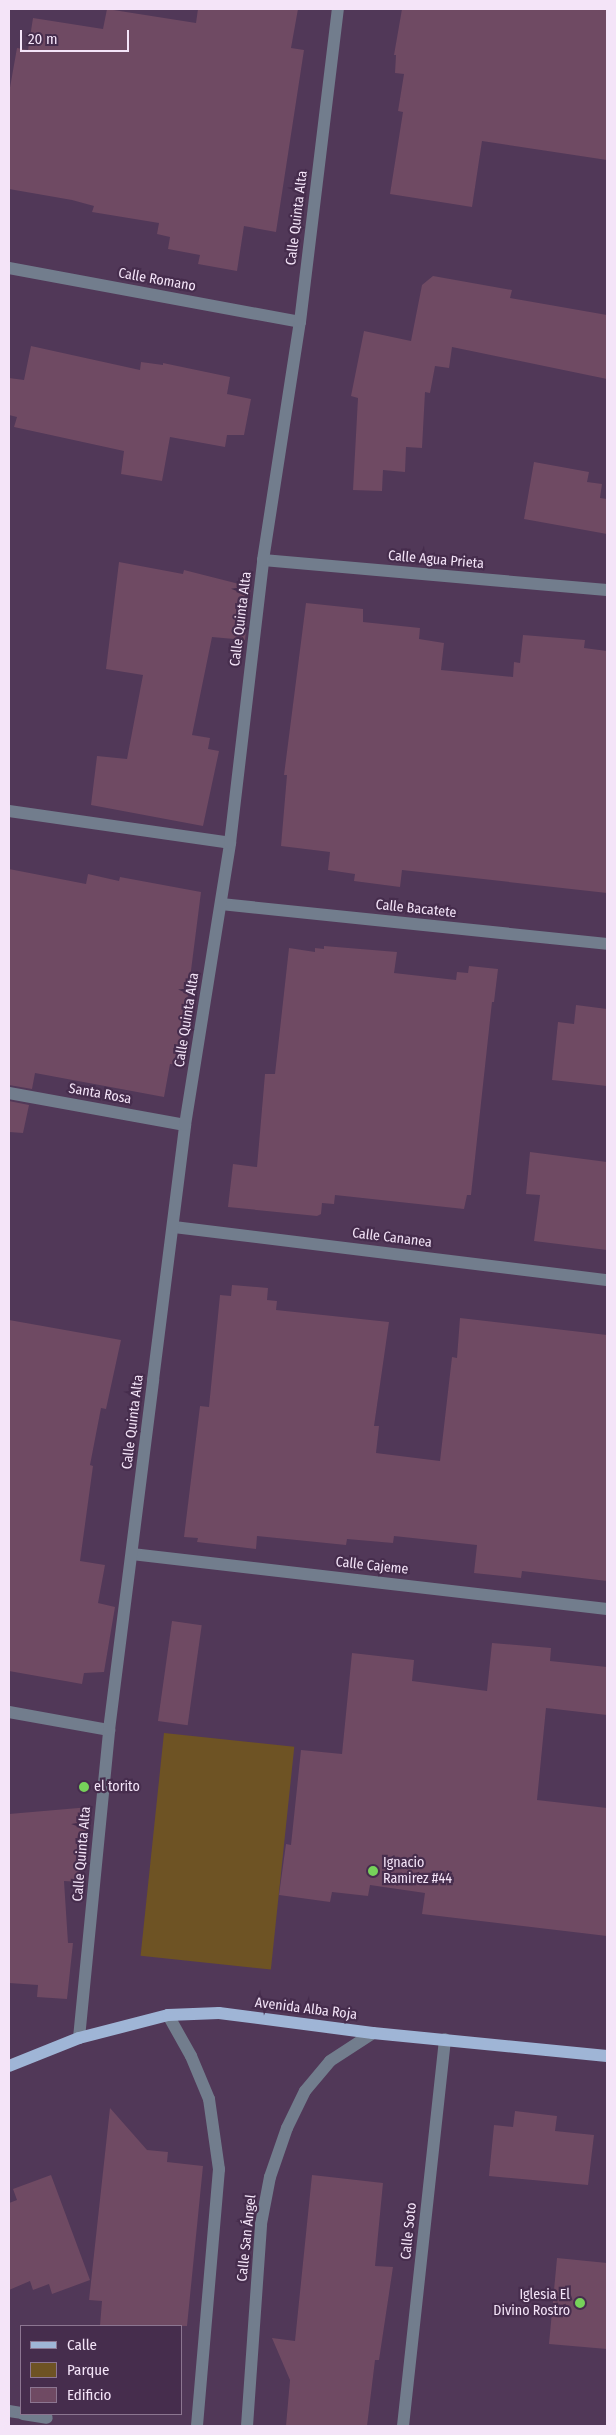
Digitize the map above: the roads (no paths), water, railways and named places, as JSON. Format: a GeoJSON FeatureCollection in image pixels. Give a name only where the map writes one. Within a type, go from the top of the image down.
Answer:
{"type":"FeatureCollection","features":[{"type":"Feature","properties":{"kind":"main road","name":"Avenida Alba Roja"},"geometry":{"type":"LineString","coordinates":[[9,2066],[79,2038],[168,2015],[220,2013],[373,2032],[607,2056]]}},
{"type":"Feature","properties":{"kind":"street","name":"Calle Quinta Alta"},"geometry":{"type":"LineString","coordinates":[[79,2038],[109,1730],[174,1226],[185,1125],[230,843],[263,560],[300,322],[338,9]]}},
{"type":"Feature","properties":{"kind":"street","name":"Calle Romano"},"geometry":{"type":"LineString","coordinates":[[9,268],[300,322]]}},
{"type":"Feature","properties":{"kind":"street","name":"Calle Agua Prieta"},"geometry":{"type":"LineString","coordinates":[[263,560],[607,590]]}},
{"type":"Feature","properties":{"kind":"street"},"geometry":{"type":"LineString","coordinates":[[9,810],[230,843]]}},
{"type":"Feature","properties":{"kind":"street","name":"Calle Bacatete"},"geometry":{"type":"LineString","coordinates":[[221,904],[607,944]]}},
{"type":"Feature","properties":{"kind":"street","name":"Santa Rosa"},"geometry":{"type":"LineString","coordinates":[[9,1093],[185,1125]]}},
{"type":"Feature","properties":{"kind":"street","name":"Calle Cananea"},"geometry":{"type":"LineString","coordinates":[[174,1226],[607,1280]]}},
{"type":"Feature","properties":{"kind":"street","name":"Calle Cajeme"},"geometry":{"type":"LineString","coordinates":[[132,1554],[607,1609]]}},
{"type":"Feature","properties":{"kind":"street"},"geometry":{"type":"LineString","coordinates":[[9,1712],[109,1730]]}},
{"type":"Feature","properties":{"kind":"street"},"geometry":{"type":"LineString","coordinates":[[168,2015],[191,2056],[208,2099],[218,2169],[197,2426]]}},
{"type":"Feature","properties":{"kind":"street","name":"Calle San Ángel"},"geometry":{"type":"LineString","coordinates":[[247,2426],[261,2224],[270,2177],[287,2128],[305,2091],[330,2061],[373,2032]]}},
{"type":"Feature","properties":{"kind":"street","name":"Calle Soto"},"geometry":{"type":"LineString","coordinates":[[403,2426],[445,2039]]}},
{"type":"Feature","properties":{"kind":"street"},"geometry":{"type":"LineString","coordinates":[[28,2415],[47,2418]]}},
{"type":"Feature","properties":{"kind":"place","name":"el torito"},"geometry":{"type":"Point","coordinates":[84,1787]}},
{"type":"Feature","properties":{"kind":"place","name":"Ignacio Ramirez #44"},"geometry":{"type":"Point","coordinates":[373,1871]}},
{"type":"Feature","properties":{"kind":"place","name":"Iglesia El Divino Rostro"},"geometry":{"type":"Point","coordinates":[580,2303]}}]}
